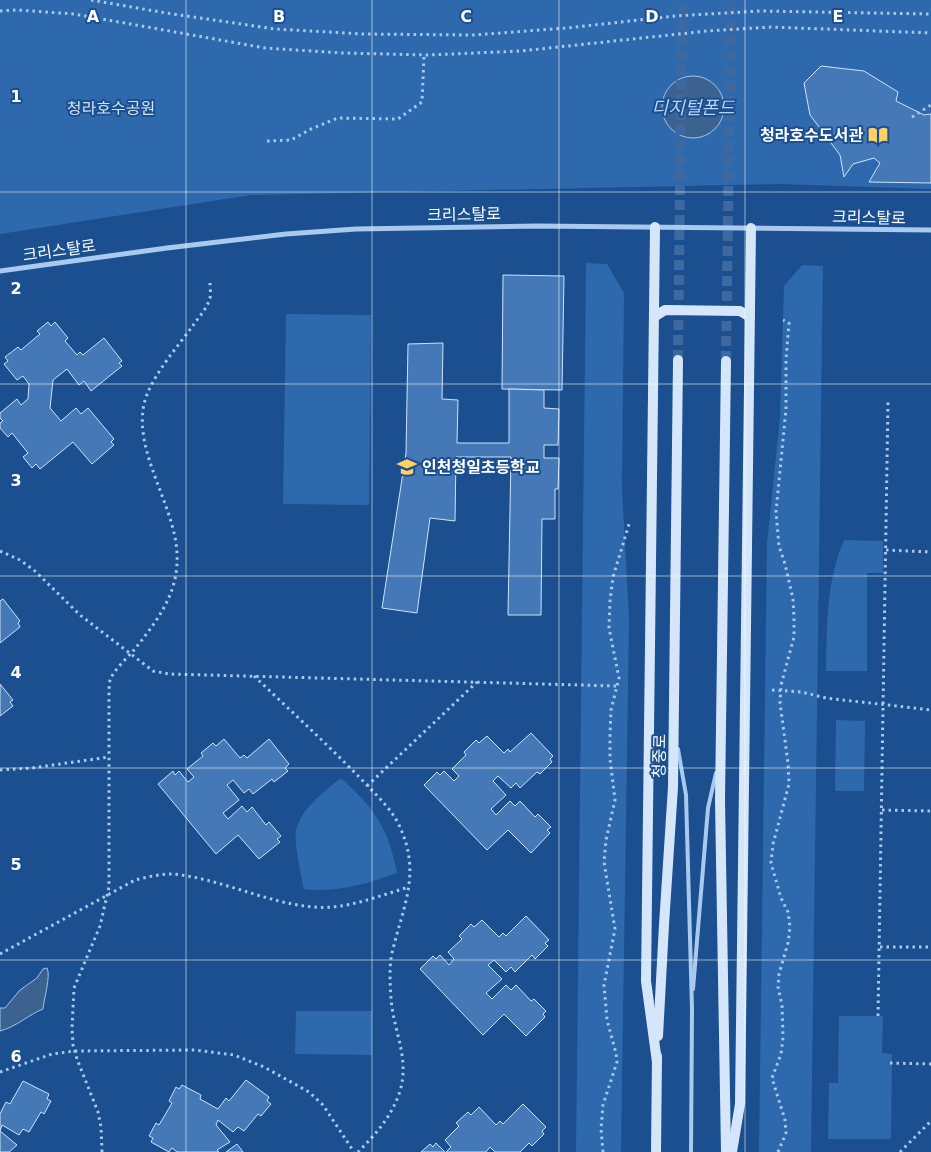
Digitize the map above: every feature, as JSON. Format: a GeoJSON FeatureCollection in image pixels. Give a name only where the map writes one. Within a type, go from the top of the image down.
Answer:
{"type":"FeatureCollection","features":[{"type":"Feature","properties":{"kind":"street","name":"크리스탈로"},"geometry":{"type":"LineString","coordinates":[[0,271],[167,248],[326,230],[474,226],[931,230]]}},
{"type":"Feature","properties":{"kind":"street"},"geometry":{"type":"LineString","coordinates":[[655,227],[646,981],[657,1062]]}},
{"type":"Feature","properties":{"kind":"street"},"geometry":{"type":"LineString","coordinates":[[732,1152],[740,1104],[751,228]]}},
{"type":"Feature","properties":{"kind":"street"},"geometry":{"type":"LineString","coordinates":[[654,317],[665,310],[740,311],[750,317]]}},
{"type":"Feature","properties":{"kind":"street","name":"청중로"},"geometry":{"type":"LineString","coordinates":[[656,1152],[657,1062],[673,787],[678,360]]}},
{"type":"Feature","properties":{"kind":"street"},"geometry":{"type":"LineString","coordinates":[[726,360],[721,753],[726,1152]]}},
{"type":"Feature","properties":{"kind":"lane"},"geometry":{"type":"LineString","coordinates":[[674,730],[686,795],[692,1009],[691,1152]]}},
{"type":"Feature","properties":{"kind":"lane"},"geometry":{"type":"LineString","coordinates":[[692,1009],[708,808],[721,753]]}},
{"type":"Feature","properties":{"kind":"path"},"geometry":{"type":"LineString","coordinates":[[91,0],[275,29],[363,34],[473,35],[760,10],[931,14]]}},
{"type":"Feature","properties":{"kind":"path"},"geometry":{"type":"LineString","coordinates":[[0,11],[17,10],[74,14],[265,48],[343,54],[424,55],[521,51],[707,31],[771,27],[931,33]]}},
{"type":"Feature","properties":{"kind":"path"},"geometry":{"type":"LineString","coordinates":[[267,141],[291,140],[338,118],[398,119],[422,102],[424,55]]}},
{"type":"Feature","properties":{"kind":"path"},"geometry":{"type":"LineString","coordinates":[[912,117],[931,106]]}},
{"type":"Feature","properties":{"kind":"path"},"geometry":{"type":"LineString","coordinates":[[102,1152],[98,1112],[74,1051],[72,1028],[74,988],[100,926],[108,894],[110,680],[162,610],[175,581],[177,564],[177,548],[145,442],[144,406],[156,375],[204,310],[210,297],[210,283]]}},
{"type":"Feature","properties":{"kind":"path"},"geometry":{"type":"LineString","coordinates":[[778,1152],[786,1133],[785,1120],[772,1078],[781,1054],[784,1038],[778,974],[788,943],[790,927],[788,912],[781,898],[771,863],[773,844],[789,784],[781,692],[784,670],[794,637],[793,599],[776,529],[777,498],[786,409],[786,359],[789,323],[782,320]]}},
{"type":"Feature","properties":{"kind":"path"},"geometry":{"type":"LineString","coordinates":[[878,1016],[888,401]]}},
{"type":"Feature","properties":{"kind":"path"},"geometry":{"type":"LineString","coordinates":[[603,1152],[601,1129],[603,1105],[617,1062],[605,1004],[605,975],[615,929],[604,862],[606,840],[616,800],[609,748],[611,710],[619,678],[619,670],[609,628],[610,595],[616,566],[630,521]]}},
{"type":"Feature","properties":{"kind":"path"},"geometry":{"type":"LineString","coordinates":[[886,550],[931,552]]}},
{"type":"Feature","properties":{"kind":"path"},"geometry":{"type":"LineString","coordinates":[[0,551],[20,560],[36,571],[80,615],[154,671],[169,674],[617,686]]}},
{"type":"Feature","properties":{"kind":"path"},"geometry":{"type":"LineString","coordinates":[[0,1072],[52,1054],[74,1051],[195,1050],[234,1055],[264,1067],[309,1092],[323,1105],[356,1152],[385,1121],[393,1109],[400,1089],[404,1068],[391,1001],[390,977],[392,955],[410,887],[406,842],[390,809],[332,749],[253,676]]}},
{"type":"Feature","properties":{"kind":"path"},"geometry":{"type":"LineString","coordinates":[[368,786],[477,682]]}},
{"type":"Feature","properties":{"kind":"path"},"geometry":{"type":"LineString","coordinates":[[772,690],[802,692],[826,698],[931,710]]}},
{"type":"Feature","properties":{"kind":"path"},"geometry":{"type":"LineString","coordinates":[[0,770],[32,768],[109,757]]}},
{"type":"Feature","properties":{"kind":"path"},"geometry":{"type":"LineString","coordinates":[[882,810],[931,811]]}},
{"type":"Feature","properties":{"kind":"path"},"geometry":{"type":"LineString","coordinates":[[0,954],[135,880],[153,876],[172,874],[312,907],[347,905],[410,887]]}},
{"type":"Feature","properties":{"kind":"path"},"geometry":{"type":"LineString","coordinates":[[880,947],[931,947]]}},
{"type":"Feature","properties":{"kind":"path"},"geometry":{"type":"LineString","coordinates":[[890,1063],[931,1064]]}},
{"type":"Feature","properties":{"kind":"path"},"geometry":{"type":"LineString","coordinates":[[900,1152],[931,1121]]}},
{"type":"Feature","properties":{"kind":"green space","name":"청라호수공원"},"geometry":{"type":"Polygon","coordinates":[[[0,0],[931,0],[931,189],[781,184],[251,195],[0,234],[0,0]]]}},
{"type":"Feature","properties":{"kind":"green space"},"geometry":{"type":"Polygon","coordinates":[[[586,263],[607,264],[624,293],[622,488],[629,619],[621,1152],[576,1152],[586,263]]]}},
{"type":"Feature","properties":{"kind":"green space"},"geometry":{"type":"Polygon","coordinates":[[[802,265],[823,266],[811,1152],[759,1152],[767,544],[780,417],[784,286],[802,265]]]}},
{"type":"Feature","properties":{"kind":"green space"},"geometry":{"type":"Polygon","coordinates":[[[286,314],[371,315],[369,505],[283,504],[286,314]]]}},
{"type":"Feature","properties":{"kind":"green space"},"geometry":{"type":"Polygon","coordinates":[[[844,540],[883,541],[883,573],[867,573],[867,671],[826,671],[827,621],[831,588],[838,556],[844,540]]]}},
{"type":"Feature","properties":{"kind":"green space"},"geometry":{"type":"Polygon","coordinates":[[[836,720],[865,721],[864,791],[835,791],[836,720]]]}},
{"type":"Feature","properties":{"kind":"green space"},"geometry":{"type":"Polygon","coordinates":[[[341,778],[363,800],[378,820],[389,843],[397,873],[340,889],[304,889],[296,843],[298,823],[314,801],[341,778]]]}},
{"type":"Feature","properties":{"kind":"green space"},"geometry":{"type":"Polygon","coordinates":[[[296,1011],[372,1011],[372,1055],[295,1054],[296,1011]]]}},
{"type":"Feature","properties":{"kind":"green space"},"geometry":{"type":"Polygon","coordinates":[[[839,1016],[883,1016],[882,1053],[892,1054],[891,1139],[828,1139],[829,1083],[838,1083],[839,1016]]]}},
{"type":"Feature","properties":{"kind":"water","name":"디지털폰드"},"geometry":{"type":"Polygon","coordinates":[[[693,76],[705,78],[715,85],[722,95],[724,107],[722,119],[715,129],[705,136],[693,138],[681,136],[671,129],[664,119],[662,107],[664,95],[671,85],[681,78],[693,76]]]}},
{"type":"Feature","properties":{"kind":"water"},"geometry":{"type":"Polygon","coordinates":[[[47,968],[48,982],[43,1009],[0,1031],[0,1008],[5,1008],[20,990],[37,978],[43,969],[47,968]]]}},
{"type":"Feature","properties":{"kind":"building","name":"청라호수도서관"},"geometry":{"type":"Polygon","coordinates":[[[821,66],[864,71],[898,92],[896,101],[924,115],[931,114],[931,183],[869,182],[880,163],[874,158],[853,164],[844,177],[840,155],[810,115],[804,83],[821,66]]]}},
{"type":"Feature","properties":{"kind":"building"},"geometry":{"type":"Polygon","coordinates":[[[503,275],[564,276],[562,390],[502,389],[503,275]]]}},
{"type":"Feature","properties":{"kind":"building"},"geometry":{"type":"Polygon","coordinates":[[[48,322],[51,326],[55,322],[68,338],[65,341],[77,355],[80,352],[83,355],[104,338],[122,361],[119,363],[122,366],[91,391],[84,381],[79,385],[67,369],[53,380],[50,408],[61,421],[76,408],[81,414],[88,408],[114,439],[111,442],[114,445],[92,464],[73,442],[40,469],[36,464],[32,468],[23,457],[28,453],[12,433],[8,437],[0,428],[0,423],[3,421],[0,418],[0,413],[17,399],[21,405],[28,399],[29,384],[23,376],[17,380],[4,364],[8,361],[5,357],[18,347],[21,350],[40,334],[37,331],[48,322]]]}},
{"type":"Feature","properties":{"kind":"building"},"geometry":{"type":"Polygon","coordinates":[[[443,343],[442,399],[458,400],[457,443],[509,443],[509,389],[544,390],[544,408],[559,409],[558,445],[544,445],[544,458],[559,458],[558,489],[555,489],[555,519],[542,519],[541,615],[508,615],[511,457],[456,457],[455,521],[430,518],[417,613],[382,608],[406,453],[408,344],[443,343]]]}},
{"type":"Feature","properties":{"kind":"building"},"geometry":{"type":"Polygon","coordinates":[[[3,599],[20,621],[18,623],[20,627],[0,643],[0,601],[3,599]]]}},
{"type":"Feature","properties":{"kind":"building"},"geometry":{"type":"Polygon","coordinates":[[[0,684],[13,700],[10,702],[13,706],[0,716],[0,684]]]}},
{"type":"Feature","properties":{"kind":"building"},"geometry":{"type":"Polygon","coordinates":[[[531,733],[553,756],[550,759],[552,762],[540,774],[537,772],[520,788],[516,783],[511,788],[498,776],[493,781],[506,795],[491,809],[496,815],[510,801],[515,806],[520,801],[535,817],[538,814],[551,827],[547,830],[550,833],[531,853],[508,830],[487,850],[424,785],[437,772],[440,775],[444,771],[454,781],[459,776],[452,769],[466,755],[464,752],[476,740],[479,743],[487,736],[504,753],[508,749],[510,752],[531,733]]]}},
{"type":"Feature","properties":{"kind":"building"},"geometry":{"type":"Polygon","coordinates":[[[224,739],[240,758],[244,755],[247,758],[269,739],[289,764],[285,768],[288,771],[274,782],[272,779],[253,794],[249,789],[244,793],[233,780],[227,785],[239,800],[223,813],[228,819],[242,806],[247,812],[252,807],[266,825],[269,822],[281,836],[277,839],[280,842],[259,859],[238,835],[216,854],[158,784],[173,771],[175,775],[179,771],[188,782],[194,777],[187,769],[203,756],[201,753],[213,743],[216,746],[224,739]]]}},
{"type":"Feature","properties":{"kind":"building"},"geometry":{"type":"Polygon","coordinates":[[[526,916],[549,940],[545,943],[548,946],[535,959],[532,955],[515,972],[511,967],[506,972],[494,960],[488,965],[502,979],[486,993],[492,999],[506,985],[511,990],[516,985],[531,1001],[534,999],[546,1011],[543,1014],[545,1017],[526,1036],[504,1014],[483,1035],[420,969],[433,956],[436,959],[440,955],[449,965],[454,959],[448,952],[462,939],[459,936],[471,924],[474,927],[482,920],[499,937],[503,933],[506,936],[526,916]]]}},
{"type":"Feature","properties":{"kind":"building"},"geometry":{"type":"Polygon","coordinates":[[[246,1080],[269,1097],[267,1101],[271,1104],[261,1116],[258,1114],[244,1131],[238,1127],[233,1132],[218,1120],[216,1125],[230,1142],[217,1150],[219,1152],[177,1152],[172,1148],[169,1152],[151,1142],[153,1138],[149,1136],[156,1123],[159,1125],[172,1103],[169,1101],[176,1087],[179,1089],[182,1085],[201,1095],[200,1099],[218,1109],[226,1098],[229,1101],[246,1080]]]}},
{"type":"Feature","properties":{"kind":"building"},"geometry":{"type":"Polygon","coordinates":[[[23,1081],[49,1094],[47,1099],[51,1101],[44,1114],[41,1112],[29,1132],[23,1129],[19,1135],[2,1125],[0,1131],[0,1114],[6,1102],[10,1104],[23,1081]]]}},
{"type":"Feature","properties":{"kind":"building"},"geometry":{"type":"Polygon","coordinates":[[[523,1104],[546,1127],[542,1131],[544,1134],[532,1146],[529,1143],[520,1152],[495,1152],[490,1147],[486,1152],[446,1152],[451,1147],[445,1140],[459,1126],[456,1123],[468,1112],[471,1115],[479,1107],[496,1125],[500,1121],[503,1124],[523,1104]]]}},
{"type":"Feature","properties":{"kind":"building"},"geometry":{"type":"Polygon","coordinates":[[[0,1131],[17,1145],[9,1152],[0,1152],[0,1131]]]}},
{"type":"Feature","properties":{"kind":"building"},"geometry":{"type":"Polygon","coordinates":[[[436,1143],[445,1152],[421,1152],[430,1144],[433,1147],[436,1143]]]}},
{"type":"Feature","properties":{"kind":"building"},"geometry":{"type":"Polygon","coordinates":[[[237,1144],[243,1152],[226,1152],[237,1144]]]}},
{"type":"Feature","properties":{"kind":"tunnel"},"geometry":{"type":"LineString","coordinates":[[678,360],[682,0]]}},
{"type":"Feature","properties":{"kind":"tunnel"},"geometry":{"type":"LineString","coordinates":[[726,361],[731,0]]}},
{"type":"Feature","properties":{"kind":"place","name":"청라호수도서관"},"geometry":{"type":"Point","coordinates":[878,135]}},
{"type":"Feature","properties":{"kind":"place","name":"인천청일초등학교"},"geometry":{"type":"Point","coordinates":[407,467]}}]}
